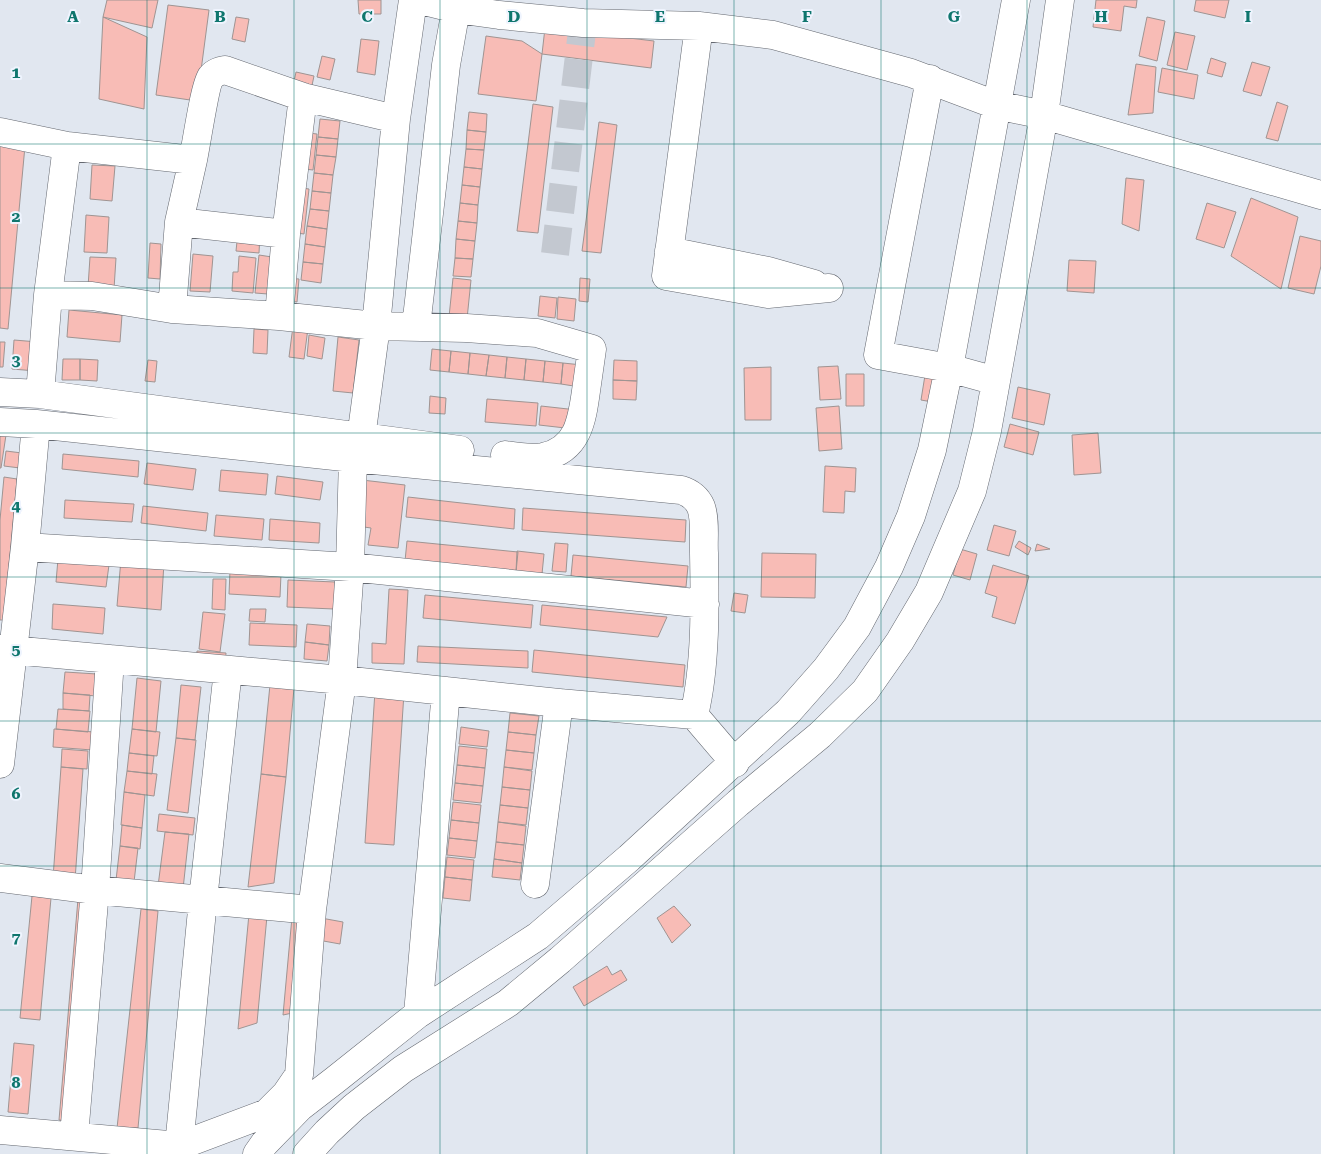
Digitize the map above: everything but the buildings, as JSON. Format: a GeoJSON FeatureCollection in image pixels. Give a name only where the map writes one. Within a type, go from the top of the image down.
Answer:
{"type":"FeatureCollection","features":[{"type":"Feature","properties":{"kind":"street"},"geometry":{"type":"LineString","coordinates":[[0,1130],[179,1146],[267,1113],[286,1094],[299,1075],[312,910],[342,680],[357,448],[376,326],[396,119],[402,90],[413,0]]}},
{"type":"Feature","properties":{"kind":"street"},"geometry":{"type":"LineString","coordinates":[[420,0],[456,10],[574,22],[699,26],[773,35],[870,60],[1020,110],[1321,195]]}},
{"type":"Feature","properties":{"kind":"street"},"geometry":{"type":"LineString","coordinates":[[306,1154],[354,1107],[403,1069],[508,1003],[738,803],[820,735],[865,691],[900,641],[929,592],[972,491],[987,431],[972,374],[1020,110],[1016,0]]}},
{"type":"Feature","properties":{"kind":"street"},"geometry":{"type":"LineString","coordinates":[[256,1154],[300,1107],[418,1014],[538,936],[629,858],[735,763],[788,712],[826,670],[857,627],[889,566],[911,516],[932,450],[972,374],[1020,110],[1060,0]]}},
{"type":"Feature","properties":{"kind":"street"},"geometry":{"type":"LineString","coordinates":[[416,327],[446,65],[456,10]]}},
{"type":"Feature","properties":{"kind":"street"},"geometry":{"type":"LineString","coordinates":[[670,251],[768,271],[829,288],[768,294],[666,276],[699,26]]}},
{"type":"Feature","properties":{"kind":"street"},"geometry":{"type":"LineString","coordinates":[[402,90],[446,65]]}},
{"type":"Feature","properties":{"kind":"street"},"geometry":{"type":"LineString","coordinates":[[172,309],[179,222],[205,94],[210,78],[217,72],[225,70],[303,97],[396,119]]}},
{"type":"Feature","properties":{"kind":"street"},"geometry":{"type":"LineString","coordinates":[[930,79],[878,355],[972,374]]}},
{"type":"Feature","properties":{"kind":"street"},"geometry":{"type":"LineString","coordinates":[[279,316],[286,234],[303,97]]}},
{"type":"Feature","properties":{"kind":"street"},"geometry":{"type":"LineString","coordinates":[[0,132],[67,146],[193,160]]}},
{"type":"Feature","properties":{"kind":"street"},"geometry":{"type":"LineString","coordinates":[[40,394],[48,295],[67,146]]}},
{"type":"Feature","properties":{"kind":"street"},"geometry":{"type":"LineString","coordinates":[[179,222],[286,234]]}},
{"type":"Feature","properties":{"kind":"street"},"geometry":{"type":"LineString","coordinates":[[0,422],[357,448],[531,458],[543,457],[563,450],[575,434],[582,419],[592,349],[537,333],[466,328],[376,326],[279,316],[172,309],[92,296],[48,295]]}},
{"type":"Feature","properties":{"kind":"street"},"geometry":{"type":"LineString","coordinates":[[0,392],[40,394],[357,448],[687,492],[694,496],[701,508],[703,527],[705,604],[700,675],[694,715]]}},
{"type":"Feature","properties":{"kind":"street"},"geometry":{"type":"LineString","coordinates":[[0,764],[6,650],[25,547],[36,424]]}},
{"type":"Feature","properties":{"kind":"street"},"geometry":{"type":"LineString","coordinates":[[25,547],[350,567],[705,604]]}},
{"type":"Feature","properties":{"kind":"street"},"geometry":{"type":"LineString","coordinates":[[6,650],[342,680],[694,715],[735,763]]}},
{"type":"Feature","properties":{"kind":"street"},"geometry":{"type":"LineString","coordinates":[[74,1136],[95,890],[110,659]]}},
{"type":"Feature","properties":{"kind":"street"},"geometry":{"type":"LineString","coordinates":[[179,1146],[228,670]]}},
{"type":"Feature","properties":{"kind":"street"},"geometry":{"type":"LineString","coordinates":[[418,1014],[446,691]]}},
{"type":"Feature","properties":{"kind":"street"},"geometry":{"type":"LineString","coordinates":[[535,884],[559,703]]}},
{"type":"Feature","properties":{"kind":"street"},"geometry":{"type":"LineString","coordinates":[[0,878],[95,890],[312,910]]}},
{"type":"Feature","properties":{"kind":"tunnel"},"geometry":{"type":"LineString","coordinates":[[555,254],[583,23]]}}]}
